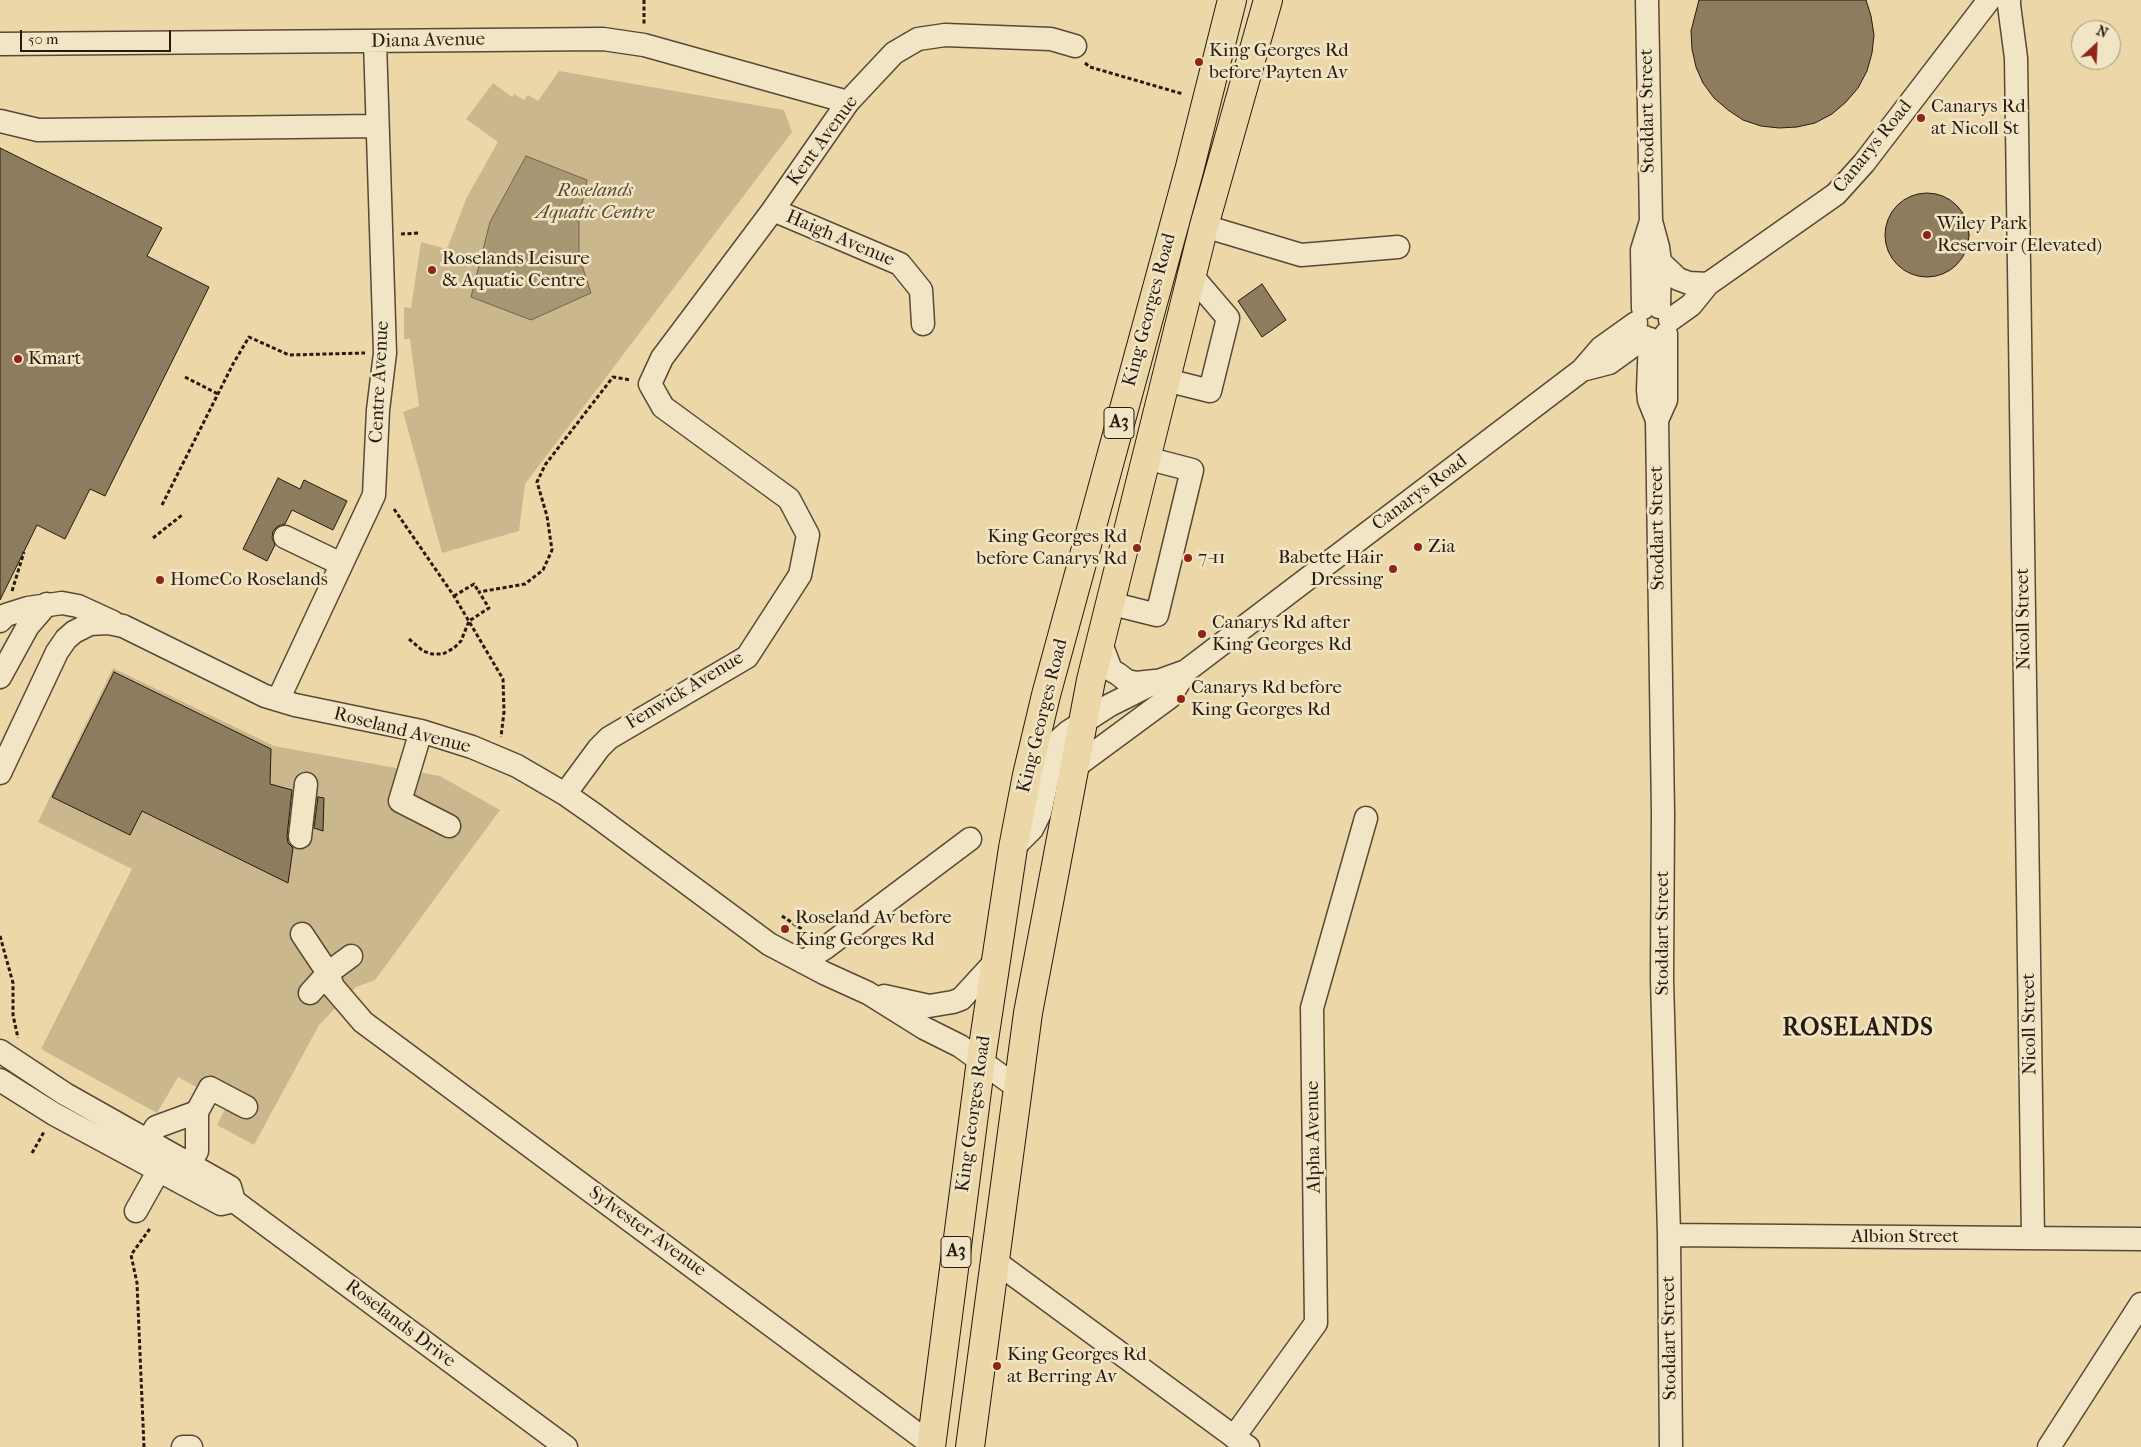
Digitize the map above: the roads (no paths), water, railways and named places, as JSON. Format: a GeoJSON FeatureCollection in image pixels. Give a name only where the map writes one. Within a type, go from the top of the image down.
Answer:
{"type":"FeatureCollection","features":[{"type":"Feature","properties":{"kind":"highway","name":"King Georges Road"},"geometry":{"type":"LineString","coordinates":[[931,1445],[995,962],[1027,775],[1046,695],[1187,177],[1232,0]]}},
{"type":"Feature","properties":{"kind":"highway","name":"King Georges Road"},"geometry":{"type":"LineString","coordinates":[[970,1447],[1028,1013],[1100,641],[1204,226],[1268,0]]}},
{"type":"Feature","properties":{"kind":"street","name":"Stoddart Street"},"geometry":{"type":"LineString","coordinates":[[1647,0],[1651,221],[1660,262],[1648,390],[1657,420],[1663,814],[1662,979],[1669,1236],[1671,1447]]}},
{"type":"Feature","properties":{"kind":"street","name":"Canarys Road"},"geometry":{"type":"LineString","coordinates":[[1582,370],[1609,363],[1619,357],[1685,289],[1708,284],[1836,194],[1864,163],[1988,0]]}},
{"type":"Feature","properties":{"kind":"street","name":"Nicoll Street"},"geometry":{"type":"LineString","coordinates":[[2010,0],[2008,5],[2016,58],[2033,1238]]}},
{"type":"Feature","properties":{"kind":"street","name":"Kent Avenue"},"geometry":{"type":"LineString","coordinates":[[650,384],[662,358],[773,210],[848,102],[894,53],[918,39],[945,35],[1051,39],[1075,46]]}},
{"type":"Feature","properties":{"kind":"street","name":"Diana Avenue"},"geometry":{"type":"LineString","coordinates":[[0,44],[603,39],[644,45],[848,102]]}},
{"type":"Feature","properties":{"kind":"street","name":"Centre Avenue"},"geometry":{"type":"LineString","coordinates":[[278,700],[374,495],[378,410],[385,353],[375,42]]}},
{"type":"Feature","properties":{"kind":"street"},"geometry":{"type":"LineString","coordinates":[[0,121],[38,130],[377,126]]}},
{"type":"Feature","properties":{"kind":"street","name":"Haigh Avenue"},"geometry":{"type":"LineString","coordinates":[[773,210],[900,264],[922,290],[923,324]]}},
{"type":"Feature","properties":{"kind":"street","name":"Stoddart Street"},"geometry":{"type":"LineString","coordinates":[[1651,221],[1642,250],[1666,400],[1657,420]]}},
{"type":"Feature","properties":{"kind":"street"},"geometry":{"type":"LineString","coordinates":[[1204,226],[1301,255],[1398,247]]}},
{"type":"Feature","properties":{"kind":"street"},"geometry":{"type":"LineString","coordinates":[[1660,262],[1678,279],[1689,283],[1708,284]]}},
{"type":"Feature","properties":{"kind":"street"},"geometry":{"type":"LineString","coordinates":[[1166,380],[1210,392],[1228,318],[1192,276]]}},
{"type":"Feature","properties":{"kind":"street","name":"Canarys Road"},"geometry":{"type":"LineString","coordinates":[[1013,848],[1032,828],[1040,814],[1053,752],[1059,740],[1084,720],[1158,681],[1186,671],[1582,370],[1601,348],[1654,322]]}},
{"type":"Feature","properties":{"kind":"street","name":"Stoddart Street"},"geometry":{"type":"LineString","coordinates":[[1619,357],[1628,364],[1648,390]]}},
{"type":"Feature","properties":{"kind":"street","name":"Fenwick Avenue"},"geometry":{"type":"LineString","coordinates":[[564,794],[599,748],[609,738],[747,657],[800,576],[808,535],[789,499],[663,407],[650,384]]}},
{"type":"Feature","properties":{"kind":"street"},"geometry":{"type":"LineString","coordinates":[[1109,603],[1157,615],[1192,470],[1146,458]]}},
{"type":"Feature","properties":{"kind":"street"},"geometry":{"type":"LineString","coordinates":[[285,537],[341,564]]}},
{"type":"Feature","properties":{"kind":"street"},"geometry":{"type":"LineString","coordinates":[[0,621],[6,615],[20,610],[62,603],[78,606],[123,626]]}},
{"type":"Feature","properties":{"kind":"street"},"geometry":{"type":"LineString","coordinates":[[47,604],[58,609],[64,616],[64,635],[57,652]]}},
{"type":"Feature","properties":{"kind":"street"},"geometry":{"type":"LineString","coordinates":[[0,677],[28,626],[47,604]]}},
{"type":"Feature","properties":{"kind":"street","name":"Roseland Avenue"},"geometry":{"type":"LineString","coordinates":[[0,773],[57,652],[66,640],[81,628],[98,622],[123,626],[253,690],[278,700],[421,731],[472,747],[517,766],[564,794],[769,944],[868,993],[924,1028],[960,1046],[1018,1088]]}},
{"type":"Feature","properties":{"kind":"street","name":"Canarys Road"},"geometry":{"type":"LineString","coordinates":[[1100,641],[1111,670],[1127,681],[1136,683],[1158,681]]}},
{"type":"Feature","properties":{"kind":"street","name":"Canarys Road"},"geometry":{"type":"LineString","coordinates":[[1075,767],[1170,697],[1186,671]]}},
{"type":"Feature","properties":{"kind":"street"},"geometry":{"type":"LineString","coordinates":[[421,731],[400,802],[449,826]]}},
{"type":"Feature","properties":{"kind":"street"},"geometry":{"type":"LineString","coordinates":[[300,837],[306,784]]}},
{"type":"Feature","properties":{"kind":"street","name":"Alpha Avenue"},"geometry":{"type":"LineString","coordinates":[[1241,1442],[1316,1323],[1312,1008],[1366,818]]}},
{"type":"Feature","properties":{"kind":"street"},"geometry":{"type":"LineString","coordinates":[[803,962],[825,948],[970,839]]}},
{"type":"Feature","properties":{"kind":"street","name":"Sylvester Avenue"},"geometry":{"type":"LineString","coordinates":[[302,934],[328,972],[333,987],[363,1022],[931,1445]]}},
{"type":"Feature","properties":{"kind":"street"},"geometry":{"type":"LineString","coordinates":[[310,993],[328,972],[351,956]]}},
{"type":"Feature","properties":{"kind":"street","name":"Roseland Avenue"},"geometry":{"type":"LineString","coordinates":[[868,993],[929,1006],[953,1002],[961,999],[995,962]]}},
{"type":"Feature","properties":{"kind":"street","name":"Roselands Drive"},"geometry":{"type":"LineString","coordinates":[[10,1049],[65,1094],[230,1187],[234,1201],[566,1447]]}},
{"type":"Feature","properties":{"kind":"street"},"geometry":{"type":"LineString","coordinates":[[0,1080],[39,1105],[220,1204],[234,1201]]}},
{"type":"Feature","properties":{"kind":"street"},"geometry":{"type":"LineString","coordinates":[[190,1164],[197,1151],[197,1112],[210,1088],[246,1107]]}},
{"type":"Feature","properties":{"kind":"street"},"geometry":{"type":"LineString","coordinates":[[148,1141],[156,1127],[197,1112]]}},
{"type":"Feature","properties":{"kind":"street"},"geometry":{"type":"LineString","coordinates":[[145,1217],[159,1170]]}},
{"type":"Feature","properties":{"kind":"street","name":"Albion Street"},"geometry":{"type":"LineString","coordinates":[[1669,1236],[2141,1239]]}},
{"type":"Feature","properties":{"kind":"street"},"geometry":{"type":"LineString","coordinates":[[996,1262],[1241,1442]]}},
{"type":"Feature","properties":{"kind":"street"},"geometry":{"type":"LineString","coordinates":[[2049,1447],[2141,1304]]}},
{"type":"Feature","properties":{"kind":"street"},"geometry":{"type":"LineString","coordinates":[[183,1447],[191,1447]]}},
{"type":"Feature","properties":{"kind":"place","name":"King Georges Rd before Payten Av"},"geometry":{"type":"Point","coordinates":[1199,62]}},
{"type":"Feature","properties":{"kind":"place","name":"Canarys Rd at Nicoll St"},"geometry":{"type":"Point","coordinates":[1921,118]}},
{"type":"Feature","properties":{"kind":"place","name":"Wiley Park Reservoir (Elevated)"},"geometry":{"type":"Point","coordinates":[1927,235]}},
{"type":"Feature","properties":{"kind":"place","name":"Roselands Leisure & Aquatic Centre"},"geometry":{"type":"Point","coordinates":[432,270]}},
{"type":"Feature","properties":{"kind":"place","name":"Kmart"},"geometry":{"type":"Point","coordinates":[18,359]}},
{"type":"Feature","properties":{"kind":"place","name":"Zia"},"geometry":{"type":"Point","coordinates":[1418,547]}},
{"type":"Feature","properties":{"kind":"place","name":"King Georges Rd before Canarys Rd"},"geometry":{"type":"Point","coordinates":[1137,548]}},
{"type":"Feature","properties":{"kind":"place","name":"7-11"},"geometry":{"type":"Point","coordinates":[1188,558]}},
{"type":"Feature","properties":{"kind":"place","name":"Babette Hair Dressing"},"geometry":{"type":"Point","coordinates":[1393,569]}},
{"type":"Feature","properties":{"kind":"place","name":"HomeCo Roselands"},"geometry":{"type":"Point","coordinates":[160,580]}},
{"type":"Feature","properties":{"kind":"place","name":"Canarys Rd after King Georges Rd"},"geometry":{"type":"Point","coordinates":[1202,634]}},
{"type":"Feature","properties":{"kind":"place","name":"Canarys Rd before King Georges Rd"},"geometry":{"type":"Point","coordinates":[1181,699]}},
{"type":"Feature","properties":{"kind":"place","name":"Roseland Av before King Georges Rd"},"geometry":{"type":"Point","coordinates":[785,929]}},
{"type":"Feature","properties":{"kind":"place","name":"King Georges Rd at Berring Av"},"geometry":{"type":"Point","coordinates":[997,1366]}},
{"type":"Feature","properties":{"kind":"district","name":"ROSELANDS"},"geometry":{"type":"Point","coordinates":[1858,1029]}},
{"type":"Feature","properties":{"kind":"park label","name":"Roselands Aquatic Centre"},"geometry":{"type":"Point","coordinates":[595,202]}}]}
